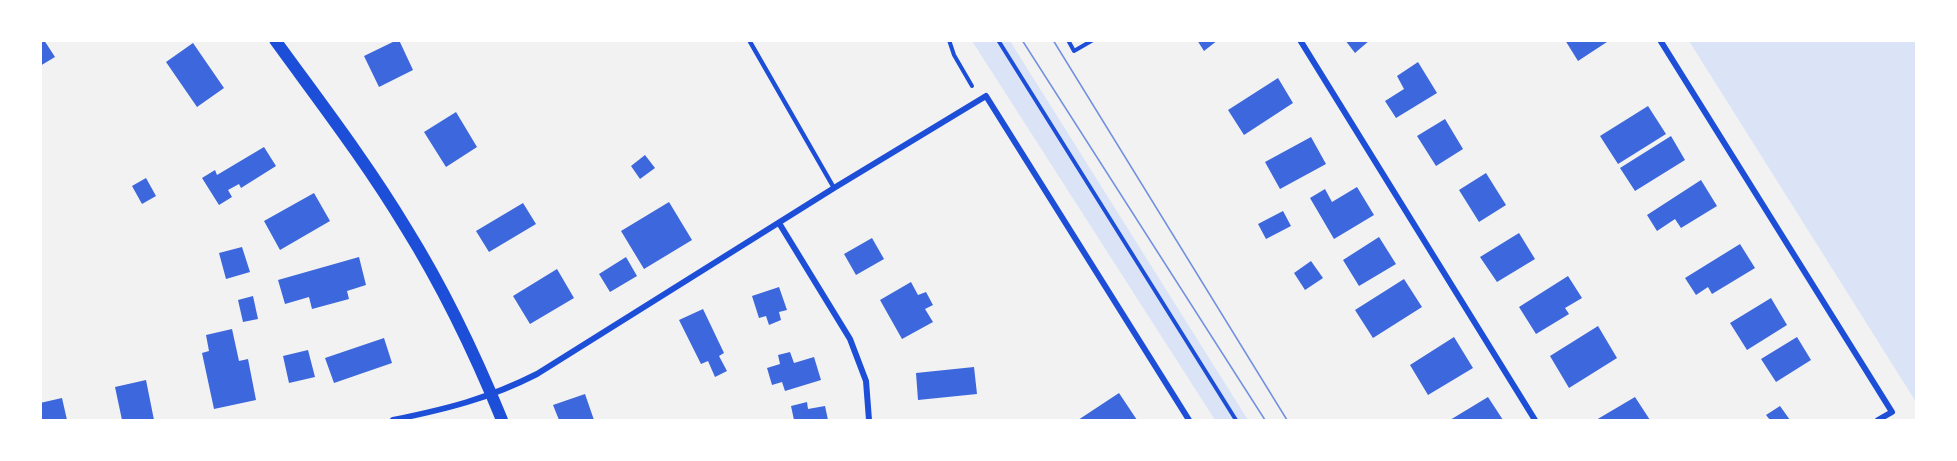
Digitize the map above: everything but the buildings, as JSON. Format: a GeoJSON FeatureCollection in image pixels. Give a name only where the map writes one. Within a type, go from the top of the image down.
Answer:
{"type":"FeatureCollection","features":[{"type":"Feature","properties":{"kind":"main road"},"geometry":{"type":"LineString","coordinates":[[275,40],[407,229],[460,326],[502,420]]}},
{"type":"Feature","properties":{"kind":"street"},"geometry":{"type":"LineString","coordinates":[[1300,40],[1535,420]]}},
{"type":"Feature","properties":{"kind":"street"},"geometry":{"type":"LineString","coordinates":[[1660,40],[1892,412],[1878,420]]}},
{"type":"Feature","properties":{"kind":"street"},"geometry":{"type":"LineString","coordinates":[[393,420],[453,408],[492,395],[546,369],[834,188],[983,98],[1189,420]]}},
{"type":"Feature","properties":{"kind":"street"},"geometry":{"type":"LineString","coordinates":[[779,223],[850,339],[866,381],[869,420]]}},
{"type":"Feature","properties":{"kind":"lane"},"geometry":{"type":"LineString","coordinates":[[749,40],[834,188]]}},
{"type":"Feature","properties":{"kind":"path"},"geometry":{"type":"LineString","coordinates":[[949,40],[962,71],[983,98]]}},
{"type":"Feature","properties":{"kind":"path"},"geometry":{"type":"LineString","coordinates":[[998,40],[1236,420]]}},
{"type":"Feature","properties":{"kind":"path"},"geometry":{"type":"LineString","coordinates":[[1068,40],[1074,51],[1093,40]]}},
{"type":"Feature","properties":{"kind":"shaded area"},"geometry":{"type":"Polygon","coordinates":[[[972,41],[1010,41],[1248,420],[1215,420],[972,41]]]}},
{"type":"Feature","properties":{"kind":"shaded area"},"geometry":{"type":"Polygon","coordinates":[[[1689,41],[1916,41],[1916,402],[1689,41]]]}},
{"type":"Feature","properties":{"kind":"tram line"},"geometry":{"type":"LineString","coordinates":[[1022,40],[1265,420]]}},
{"type":"Feature","properties":{"kind":"tram line"},"geometry":{"type":"LineString","coordinates":[[1053,40],[1287,420]]}}]}
